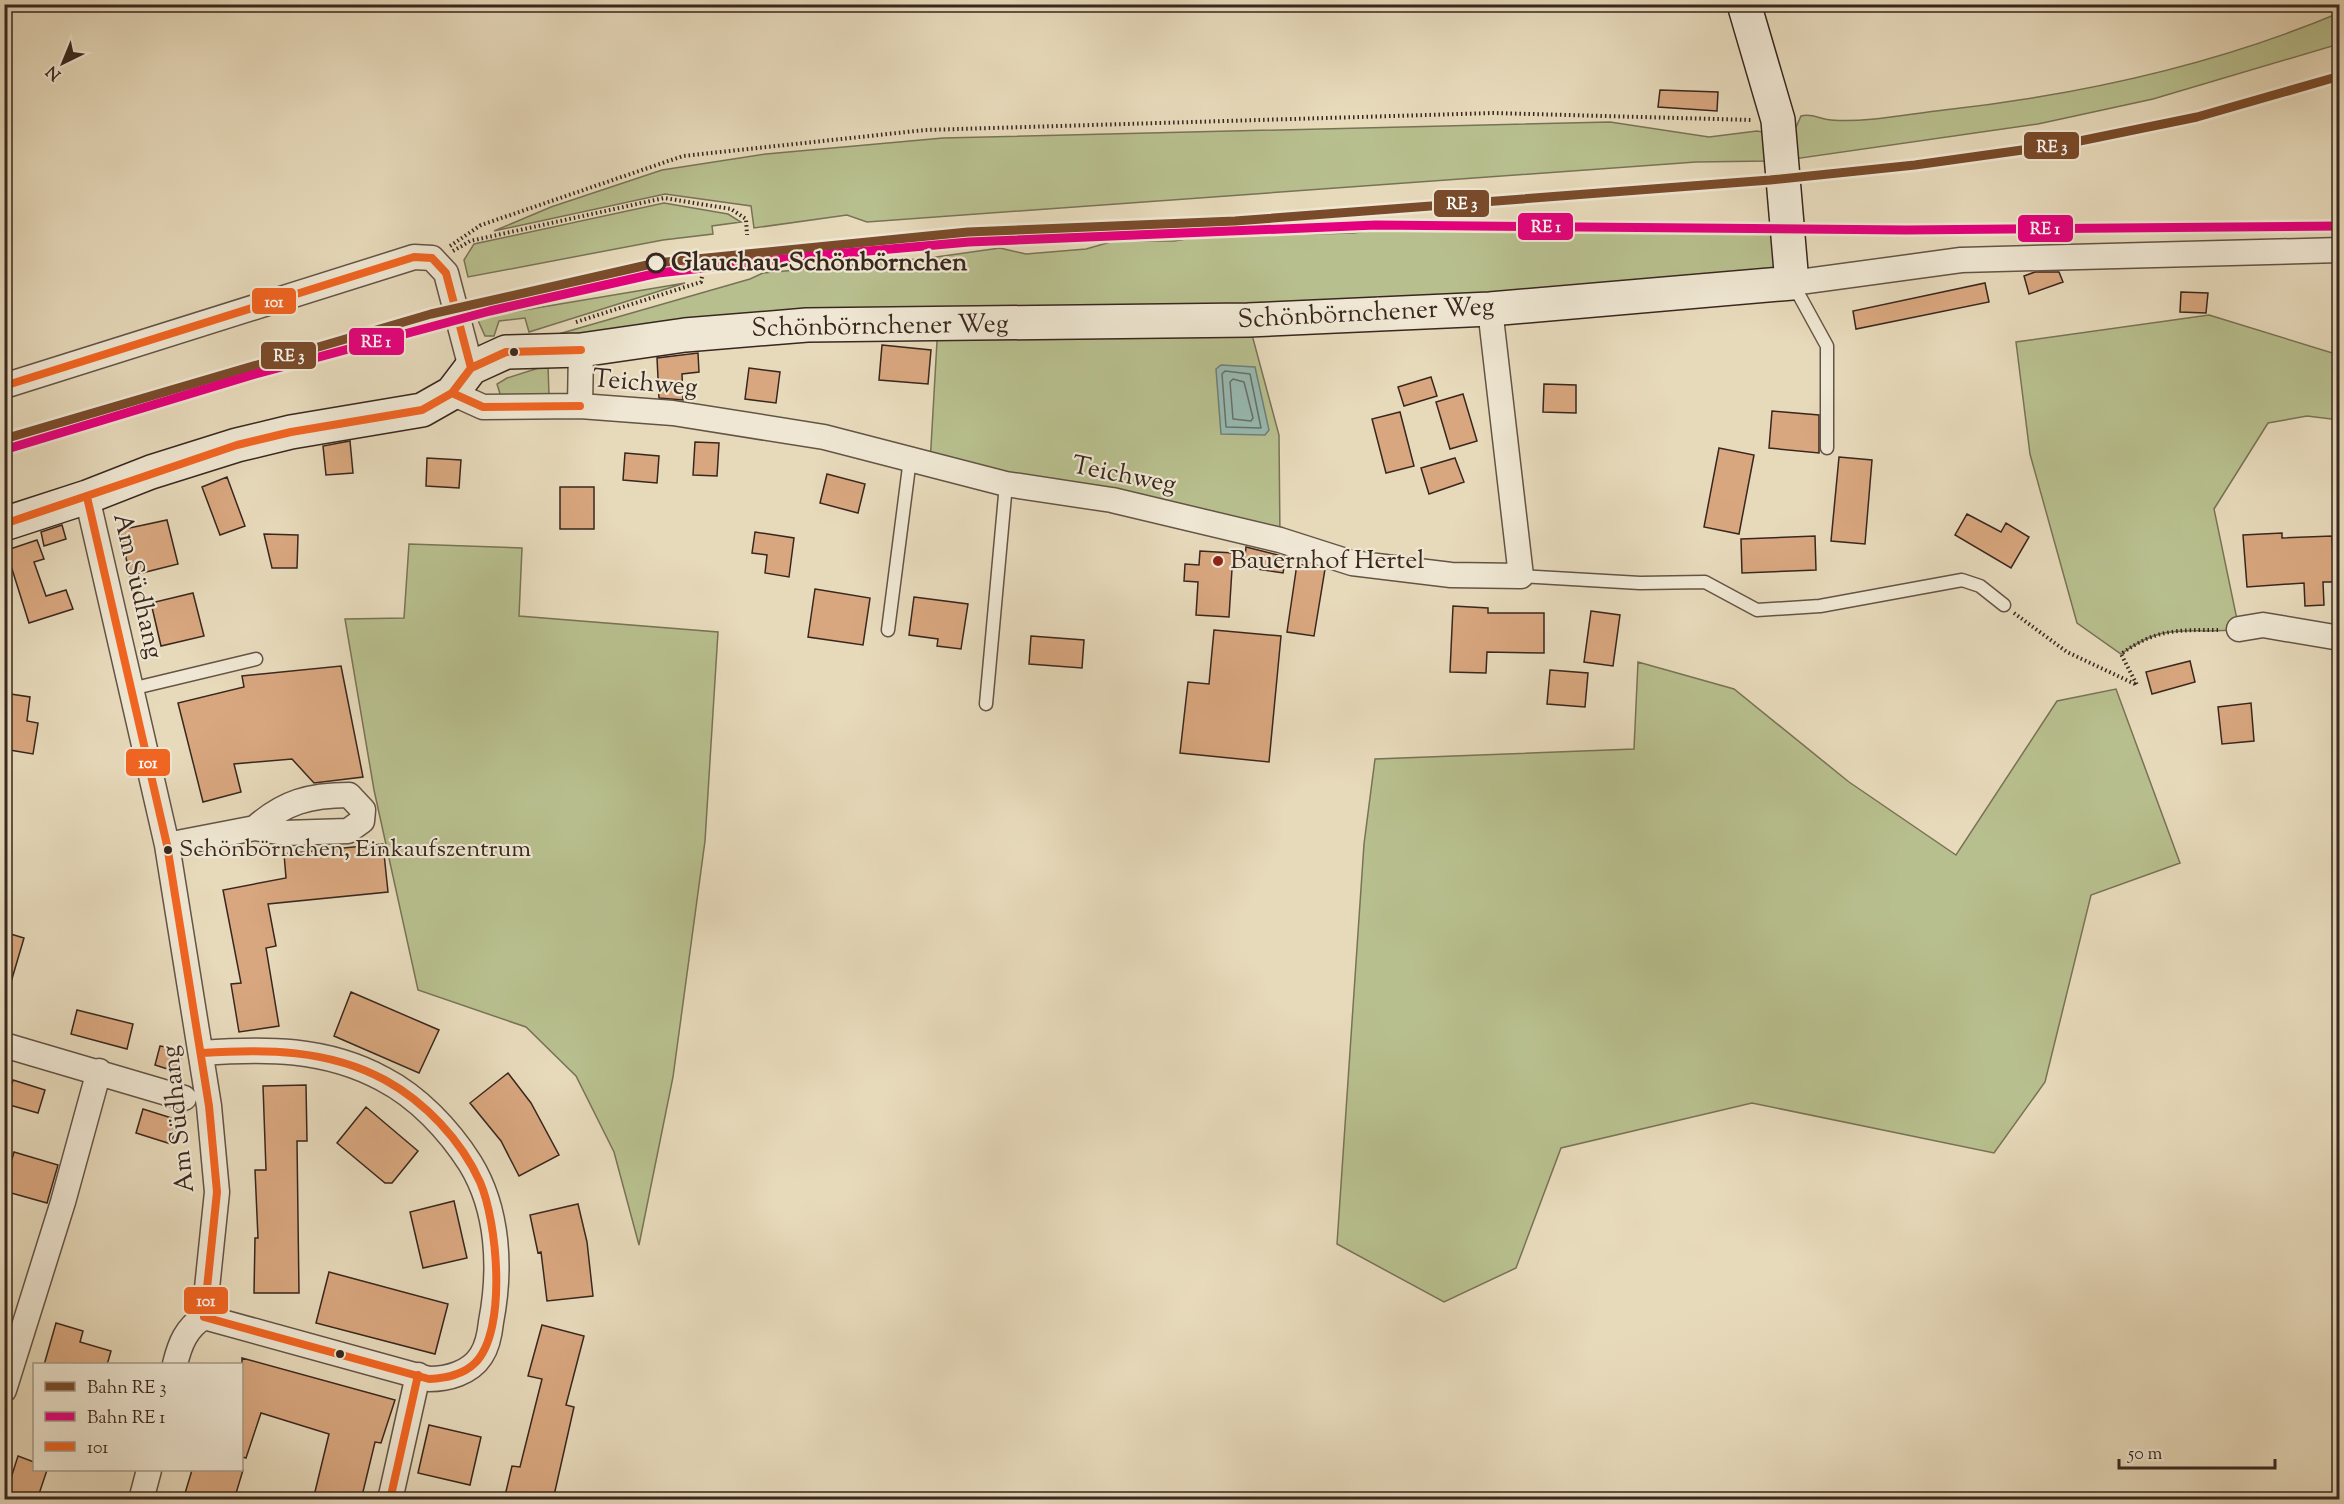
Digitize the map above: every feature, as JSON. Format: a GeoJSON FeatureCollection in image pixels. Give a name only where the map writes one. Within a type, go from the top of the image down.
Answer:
{"type":"FeatureCollection","features":[{"type":"Feature","properties":{"kind":"street"},"geometry":{"type":"LineString","coordinates":[[1744,4],[1778,120],[1792,283],[1961,261],[2340,250]]}},
{"type":"Feature","properties":{"kind":"street"},"geometry":{"type":"LineString","coordinates":[[4,386],[414,257],[432,258],[446,273],[462,380]]}},
{"type":"Feature","properties":{"kind":"street","name":"Schönbörnchener Weg"},"geometry":{"type":"LineString","coordinates":[[4,524],[87,497],[151,472],[237,446],[291,432],[422,410],[462,380],[506,352],[574,337],[685,335],[807,325],[1248,321],[1490,309],[1792,283]]}},
{"type":"Feature","properties":{"kind":"street"},"geometry":{"type":"LineString","coordinates":[[1490,309],[1521,576]]}},
{"type":"Feature","properties":{"kind":"street"},"geometry":{"type":"LineString","coordinates":[[574,337],[580,406]]}},
{"type":"Feature","properties":{"kind":"street","name":"Teichweg"},"geometry":{"type":"LineString","coordinates":[[462,380],[483,407],[580,406],[673,413],[824,437],[1006,484],[1112,500],[1280,540],[1352,563],[1450,575],[1521,576]]}},
{"type":"Feature","properties":{"kind":"street","name":"Am Südhang"},"geometry":{"type":"LineString","coordinates":[[87,497],[167,845],[202,1053],[217,1192],[204,1317]]}},
{"type":"Feature","properties":{"kind":"street"},"geometry":{"type":"LineString","coordinates":[[2251,627],[2340,638]]}},
{"type":"Feature","properties":{"kind":"street"},"geometry":{"type":"LineString","coordinates":[[167,845],[255,828]]}},
{"type":"Feature","properties":{"kind":"street"},"geometry":{"type":"LineString","coordinates":[[4,1045],[99,1071],[184,1098]]}},
{"type":"Feature","properties":{"kind":"street"},"geometry":{"type":"LineString","coordinates":[[175,1363],[180,1344],[193,1324],[204,1317],[418,1375],[444,1379],[464,1372],[481,1357],[489,1332],[497,1289],[496,1241],[488,1202],[471,1164],[418,1102],[384,1079],[349,1064],[309,1052],[265,1050],[202,1053]]}},
{"type":"Feature","properties":{"kind":"street"},"geometry":{"type":"LineString","coordinates":[[4,1390],[63,1202],[99,1071]]}},
{"type":"Feature","properties":{"kind":"street"},"geometry":{"type":"LineString","coordinates":[[390,1500],[418,1375]]}},
{"type":"Feature","properties":{"kind":"street"},"geometry":{"type":"LineString","coordinates":[[141,1500],[148,1471]]}},
{"type":"Feature","properties":{"kind":"lane"},"geometry":{"type":"LineString","coordinates":[[1792,283],[1827,346],[1827,448]]}},
{"type":"Feature","properties":{"kind":"lane"},"geometry":{"type":"LineString","coordinates":[[888,630],[910,459]]}},
{"type":"Feature","properties":{"kind":"lane"},"geometry":{"type":"LineString","coordinates":[[986,704],[1006,484]]}},
{"type":"Feature","properties":{"kind":"lane"},"geometry":{"type":"LineString","coordinates":[[1521,576],[1640,583],[1705,582],[1757,610],[1820,606],[1962,580],[1980,586],[2004,605]]}},
{"type":"Feature","properties":{"kind":"lane","name":"Am Südhang"},"geometry":{"type":"LineString","coordinates":[[131,689],[256,659]]}},
{"type":"Feature","properties":{"kind":"path"},"geometry":{"type":"LineString","coordinates":[[432,258],[481,225],[683,156],[925,130],[1493,113],[1778,120]]}},
{"type":"Feature","properties":{"kind":"path"},"geometry":{"type":"LineString","coordinates":[[432,258],[470,241],[664,198],[731,209],[746,219],[747,235]]}},
{"type":"Feature","properties":{"kind":"path"},"geometry":{"type":"LineString","coordinates":[[574,337],[701,282],[703,270]]}},
{"type":"Feature","properties":{"kind":"path"},"geometry":{"type":"LineString","coordinates":[[2004,605],[2067,652],[2137,685],[2121,654],[2140,640],[2171,630],[2251,627]]}},
{"type":"Feature","properties":{"kind":"green space"},"geometry":{"type":"Polygon","coordinates":[[[2339,13],[2339,44],[2153,99],[2038,124],[1794,159],[1793,134],[1801,116],[1845,121],[1873,119],[2045,96],[2195,63],[2244,48],[2339,13]]]}},
{"type":"Feature","properties":{"kind":"green space"},"geometry":{"type":"Polygon","coordinates":[[[1610,122],[1709,137],[1762,132],[1769,161],[1696,162],[867,222],[847,215],[754,228],[751,206],[665,194],[494,231],[551,207],[662,170],[766,154],[943,138],[1610,122]]]}},
{"type":"Feature","properties":{"kind":"green space"},"geometry":{"type":"Polygon","coordinates":[[[664,203],[728,214],[741,222],[712,226],[713,234],[663,240],[468,277],[464,260],[474,244],[664,203]]]}},
{"type":"Feature","properties":{"kind":"green space"},"geometry":{"type":"Polygon","coordinates":[[[1392,227],[1498,231],[1638,229],[1664,233],[1747,232],[1776,228],[1777,261],[1773,270],[1578,294],[541,339],[750,279],[763,273],[929,258],[1000,248],[1026,254],[1086,249],[1114,241],[1174,241],[1229,232],[1267,235],[1354,233],[1392,227]]]}},
{"type":"Feature","properties":{"kind":"green space"},"geometry":{"type":"Polygon","coordinates":[[[685,283],[529,332],[525,318],[499,321],[494,336],[485,336],[477,318],[685,283]]]}},
{"type":"Feature","properties":{"kind":"green space"},"geometry":{"type":"Polygon","coordinates":[[[2209,315],[2339,355],[2339,420],[2307,416],[2268,423],[2214,509],[2239,629],[2166,633],[2138,643],[2121,654],[2077,623],[2030,454],[2016,342],[2209,315]]]}},
{"type":"Feature","properties":{"kind":"green space"},"geometry":{"type":"Polygon","coordinates":[[[1248,320],[1279,435],[1280,540],[930,464],[938,324],[1248,320]]]}},
{"type":"Feature","properties":{"kind":"green space"},"geometry":{"type":"Polygon","coordinates":[[[548,365],[549,395],[501,397],[497,384],[507,378],[548,365]]]}},
{"type":"Feature","properties":{"kind":"green space"},"geometry":{"type":"Polygon","coordinates":[[[409,544],[522,548],[519,616],[718,632],[705,841],[673,1077],[639,1245],[614,1152],[576,1076],[526,1027],[418,990],[374,790],[345,619],[404,618],[409,544]]]}},
{"type":"Feature","properties":{"kind":"green space"},"geometry":{"type":"Polygon","coordinates":[[[1638,662],[1734,689],[1849,782],[1956,855],[2057,701],[2116,689],[2180,863],[2091,895],[2045,1082],[1994,1153],[1752,1103],[1561,1148],[1516,1268],[1444,1302],[1337,1244],[1364,844],[1375,759],[1634,749],[1638,662]]]}},
{"type":"Feature","properties":{"kind":"water"},"geometry":{"type":"Polygon","coordinates":[[[1221,365],[1255,367],[1269,430],[1265,435],[1221,434],[1216,369],[1221,365]]]}},
{"type":"Feature","properties":{"kind":"building"},"geometry":{"type":"Polygon","coordinates":[[[1660,90],[1718,92],[1717,111],[1658,107],[1660,90]]]}},
{"type":"Feature","properties":{"kind":"building"},"geometry":{"type":"Polygon","coordinates":[[[2035,272],[2059,272],[2063,282],[2029,294],[2024,276],[2035,272]]]}},
{"type":"Feature","properties":{"kind":"building"},"geometry":{"type":"Polygon","coordinates":[[[1985,283],[1989,302],[1856,329],[1853,311],[1985,283]]]}},
{"type":"Feature","properties":{"kind":"building"},"geometry":{"type":"Polygon","coordinates":[[[2181,292],[2208,293],[2206,313],[2180,312],[2181,292]]]}},
{"type":"Feature","properties":{"kind":"building"},"geometry":{"type":"Polygon","coordinates":[[[882,345],[931,350],[928,384],[879,380],[882,345]]]}},
{"type":"Feature","properties":{"kind":"building"},"geometry":{"type":"Polygon","coordinates":[[[698,353],[699,372],[682,374],[683,400],[659,398],[657,358],[698,353]]]}},
{"type":"Feature","properties":{"kind":"building"},"geometry":{"type":"Polygon","coordinates":[[[749,368],[780,372],[776,403],[745,399],[749,368]]]}},
{"type":"Feature","properties":{"kind":"building"},"geometry":{"type":"Polygon","coordinates":[[[1431,377],[1437,396],[1404,406],[1398,387],[1431,377]]]}},
{"type":"Feature","properties":{"kind":"building"},"geometry":{"type":"Polygon","coordinates":[[[1544,384],[1576,385],[1576,413],[1543,412],[1544,384]]]}},
{"type":"Feature","properties":{"kind":"building"},"geometry":{"type":"Polygon","coordinates":[[[1463,394],[1477,441],[1450,449],[1436,402],[1463,394]]]}},
{"type":"Feature","properties":{"kind":"building"},"geometry":{"type":"Polygon","coordinates":[[[1772,411],[1819,415],[1819,453],[1769,448],[1772,411]]]}},
{"type":"Feature","properties":{"kind":"building"},"geometry":{"type":"Polygon","coordinates":[[[1400,412],[1414,466],[1386,473],[1372,419],[1400,412]]]}},
{"type":"Feature","properties":{"kind":"building"},"geometry":{"type":"Polygon","coordinates":[[[350,441],[353,473],[326,475],[323,446],[350,441]]]}},
{"type":"Feature","properties":{"kind":"building"},"geometry":{"type":"Polygon","coordinates":[[[695,442],[719,443],[717,476],[693,475],[695,442]]]}},
{"type":"Feature","properties":{"kind":"building"},"geometry":{"type":"Polygon","coordinates":[[[1719,448],[1754,455],[1739,534],[1704,527],[1719,448]]]}},
{"type":"Feature","properties":{"kind":"building"},"geometry":{"type":"Polygon","coordinates":[[[625,453],[659,456],[657,483],[623,480],[625,453]]]}},
{"type":"Feature","properties":{"kind":"building"},"geometry":{"type":"Polygon","coordinates":[[[1839,457],[1872,460],[1865,544],[1831,541],[1839,457]]]}},
{"type":"Feature","properties":{"kind":"building"},"geometry":{"type":"Polygon","coordinates":[[[427,458],[461,460],[459,488],[426,486],[427,458]]]}},
{"type":"Feature","properties":{"kind":"building"},"geometry":{"type":"Polygon","coordinates":[[[1455,458],[1464,482],[1429,494],[1421,468],[1455,458]]]}},
{"type":"Feature","properties":{"kind":"building"},"geometry":{"type":"Polygon","coordinates":[[[827,474],[865,484],[858,513],[820,503],[827,474]]]}},
{"type":"Feature","properties":{"kind":"building"},"geometry":{"type":"Polygon","coordinates":[[[227,477],[245,526],[220,535],[202,487],[227,477]]]}},
{"type":"Feature","properties":{"kind":"building"},"geometry":{"type":"Polygon","coordinates":[[[560,487],[594,487],[594,529],[560,529],[560,487]]]}},
{"type":"Feature","properties":{"kind":"building"},"geometry":{"type":"Polygon","coordinates":[[[1967,514],[2001,532],[2006,523],[2029,537],[2011,568],[1955,535],[1967,514]]]}},
{"type":"Feature","properties":{"kind":"building"},"geometry":{"type":"Polygon","coordinates":[[[167,520],[178,564],[130,576],[120,530],[167,520]]]}},
{"type":"Feature","properties":{"kind":"building"},"geometry":{"type":"Polygon","coordinates":[[[62,525],[66,539],[44,546],[41,532],[62,525]]]}},
{"type":"Feature","properties":{"kind":"building"},"geometry":{"type":"Polygon","coordinates":[[[755,532],[794,538],[789,577],[765,573],[767,555],[752,553],[755,532]]]}},
{"type":"Feature","properties":{"kind":"building"},"geometry":{"type":"Polygon","coordinates":[[[2282,533],[2282,538],[2332,536],[2334,582],[2323,582],[2324,605],[2305,606],[2304,583],[2247,587],[2243,535],[2282,533]]]}},
{"type":"Feature","properties":{"kind":"building"},"geometry":{"type":"Polygon","coordinates":[[[264,534],[298,535],[297,568],[272,568],[264,534]]]}},
{"type":"Feature","properties":{"kind":"building"},"geometry":{"type":"Polygon","coordinates":[[[1815,536],[1816,570],[1742,573],[1741,539],[1815,536]]]}},
{"type":"Feature","properties":{"kind":"building"},"geometry":{"type":"Polygon","coordinates":[[[37,540],[44,559],[34,562],[46,596],[66,590],[73,609],[29,623],[12,569],[4,572],[4,551],[37,540]]]}},
{"type":"Feature","properties":{"kind":"building"},"geometry":{"type":"Polygon","coordinates":[[[1246,547],[1286,557],[1283,573],[1244,567],[1246,547]]]}},
{"type":"Feature","properties":{"kind":"building"},"geometry":{"type":"Polygon","coordinates":[[[1200,551],[1233,553],[1229,617],[1196,615],[1198,582],[1184,581],[1185,564],[1199,565],[1200,551]]]}},
{"type":"Feature","properties":{"kind":"building"},"geometry":{"type":"Polygon","coordinates":[[[1297,564],[1325,569],[1314,636],[1287,632],[1297,564]]]}},
{"type":"Feature","properties":{"kind":"building"},"geometry":{"type":"Polygon","coordinates":[[[815,589],[870,598],[863,645],[808,637],[815,589]]]}},
{"type":"Feature","properties":{"kind":"building"},"geometry":{"type":"Polygon","coordinates":[[[193,593],[204,636],[161,646],[151,603],[193,593]]]}},
{"type":"Feature","properties":{"kind":"building"},"geometry":{"type":"Polygon","coordinates":[[[914,597],[968,604],[961,649],[937,646],[938,639],[909,635],[914,597]]]}},
{"type":"Feature","properties":{"kind":"building"},"geometry":{"type":"Polygon","coordinates":[[[1453,606],[1488,608],[1488,613],[1544,613],[1544,653],[1487,652],[1486,673],[1450,672],[1453,606]]]}},
{"type":"Feature","properties":{"kind":"building"},"geometry":{"type":"Polygon","coordinates":[[[1591,611],[1620,615],[1613,666],[1584,662],[1591,611]]]}},
{"type":"Feature","properties":{"kind":"building"},"geometry":{"type":"Polygon","coordinates":[[[1214,630],[1281,636],[1269,762],[1180,753],[1188,682],[1209,684],[1214,630]]]}},
{"type":"Feature","properties":{"kind":"building"},"geometry":{"type":"Polygon","coordinates":[[[1031,636],[1084,640],[1082,668],[1029,664],[1031,636]]]}},
{"type":"Feature","properties":{"kind":"building"},"geometry":{"type":"Polygon","coordinates":[[[2190,661],[2195,682],[2152,694],[2146,672],[2190,661]]]}},
{"type":"Feature","properties":{"kind":"building"},"geometry":{"type":"Polygon","coordinates":[[[341,666],[363,777],[314,783],[292,759],[234,764],[241,792],[203,802],[178,703],[244,687],[242,676],[341,666]]]}},
{"type":"Feature","properties":{"kind":"building"},"geometry":{"type":"Polygon","coordinates":[[[1550,670],[1588,673],[1585,707],[1547,704],[1550,670]]]}},
{"type":"Feature","properties":{"kind":"building"},"geometry":{"type":"Polygon","coordinates":[[[4,693],[30,697],[27,721],[38,723],[33,754],[4,749],[4,693]]]}},
{"type":"Feature","properties":{"kind":"building"},"geometry":{"type":"Polygon","coordinates":[[[2251,703],[2254,741],[2222,744],[2218,707],[2251,703]]]}},
{"type":"Feature","properties":{"kind":"building"},"geometry":{"type":"Polygon","coordinates":[[[383,844],[388,892],[268,904],[276,946],[266,948],[279,1026],[239,1032],[231,984],[241,983],[223,890],[286,878],[284,854],[383,844]]]}},
{"type":"Feature","properties":{"kind":"building"},"geometry":{"type":"Polygon","coordinates":[[[4,932],[24,938],[9,989],[4,989],[4,932]]]}},
{"type":"Feature","properties":{"kind":"building"},"geometry":{"type":"Polygon","coordinates":[[[351,992],[439,1030],[419,1073],[334,1036],[351,992]]]}},
{"type":"Feature","properties":{"kind":"building"},"geometry":{"type":"Polygon","coordinates":[[[77,1010],[133,1024],[127,1049],[71,1034],[77,1010]]]}},
{"type":"Feature","properties":{"kind":"building"},"geometry":{"type":"Polygon","coordinates":[[[160,1046],[183,1050],[177,1072],[155,1065],[160,1046]]]}},
{"type":"Feature","properties":{"kind":"building"},"geometry":{"type":"Polygon","coordinates":[[[508,1073],[531,1103],[559,1155],[519,1176],[501,1141],[470,1103],[508,1073]]]}},
{"type":"Feature","properties":{"kind":"building"},"geometry":{"type":"Polygon","coordinates":[[[13,1080],[45,1090],[38,1113],[6,1104],[13,1080]]]}},
{"type":"Feature","properties":{"kind":"building"},"geometry":{"type":"Polygon","coordinates":[[[306,1085],[307,1141],[297,1141],[299,1293],[254,1293],[255,1238],[258,1238],[255,1170],[266,1170],[263,1086],[306,1085]]]}},
{"type":"Feature","properties":{"kind":"building"},"geometry":{"type":"Polygon","coordinates":[[[366,1107],[418,1151],[392,1183],[385,1183],[337,1143],[366,1107]]]}},
{"type":"Feature","properties":{"kind":"building"},"geometry":{"type":"Polygon","coordinates":[[[143,1109],[178,1120],[171,1144],[136,1133],[143,1109]]]}},
{"type":"Feature","properties":{"kind":"building"},"geometry":{"type":"Polygon","coordinates":[[[14,1152],[58,1165],[47,1203],[4,1191],[4,1157],[12,1159],[14,1152]]]}},
{"type":"Feature","properties":{"kind":"building"},"geometry":{"type":"Polygon","coordinates":[[[454,1201],[467,1258],[423,1268],[410,1212],[454,1201]]]}},
{"type":"Feature","properties":{"kind":"building"},"geometry":{"type":"Polygon","coordinates":[[[578,1204],[587,1242],[593,1296],[547,1301],[541,1252],[538,1253],[530,1215],[578,1204]]]}},
{"type":"Feature","properties":{"kind":"building"},"geometry":{"type":"Polygon","coordinates":[[[329,1272],[448,1304],[435,1354],[316,1323],[329,1272]]]}},
{"type":"Feature","properties":{"kind":"building"},"geometry":{"type":"Polygon","coordinates":[[[56,1323],[83,1331],[80,1342],[111,1351],[108,1363],[45,1363],[56,1323]]]}},
{"type":"Feature","properties":{"kind":"building"},"geometry":{"type":"Polygon","coordinates":[[[542,1325],[584,1336],[566,1405],[574,1407],[553,1500],[504,1500],[512,1466],[520,1467],[542,1379],[528,1376],[542,1325]]]}},
{"type":"Feature","properties":{"kind":"building"},"geometry":{"type":"Polygon","coordinates":[[[242,1358],[395,1400],[381,1443],[375,1442],[361,1500],[313,1500],[329,1434],[261,1413],[246,1458],[243,1457],[242,1358]]]}},
{"type":"Feature","properties":{"kind":"building"},"geometry":{"type":"Polygon","coordinates":[[[429,1425],[481,1437],[470,1485],[418,1473],[429,1425]]]}},
{"type":"Feature","properties":{"kind":"building"},"geometry":{"type":"Polygon","coordinates":[[[18,1456],[33,1462],[33,1471],[47,1471],[37,1500],[4,1500],[18,1456]]]}},
{"type":"Feature","properties":{"kind":"building"},"geometry":{"type":"Polygon","coordinates":[[[192,1471],[243,1471],[234,1500],[183,1500],[192,1471]]]}},
{"type":"Feature","properties":{"kind":"transit line"},"geometry":{"type":"LineString","coordinates":[[4,439],[431,314],[656,263],[968,232],[1235,221],[1770,180],[1915,165],[2065,144],[2197,117],[2340,76]]}},
{"type":"Feature","properties":{"kind":"transit line"},"geometry":{"type":"LineString","coordinates":[[7,449],[252,375],[490,311],[658,273],[812,256],[969,242],[1376,225],[1906,230],[2340,226]]}},
{"type":"Feature","properties":{"kind":"transit line","name":"101"},"geometry":{"type":"LineString","coordinates":[[4,386],[414,257],[432,258],[446,273],[471,368]]}},
{"type":"Feature","properties":{"kind":"transit line","name":"101"},"geometry":{"type":"LineString","coordinates":[[4,524],[237,445],[291,432],[422,410],[452,393],[471,368],[506,352],[581,350]]}},
{"type":"Feature","properties":{"kind":"transit line","name":"101"},"geometry":{"type":"LineString","coordinates":[[452,393],[483,407],[580,406]]}},
{"type":"Feature","properties":{"kind":"transit line","name":"101"},"geometry":{"type":"LineString","coordinates":[[87,497],[167,845],[209,1106],[217,1192],[204,1317],[429,1379],[454,1375],[475,1363],[485,1347],[492,1326],[496,1302],[495,1248],[491,1222],[480,1182],[463,1151],[452,1137],[428,1111],[400,1089],[385,1080],[341,1062],[296,1053],[249,1051],[202,1053]]}},
{"type":"Feature","properties":{"kind":"transit line","name":"101"},"geometry":{"type":"LineString","coordinates":[[390,1500],[418,1375]]}},
{"type":"Feature","properties":{"kind":"place","name":"Glauchau-Schönbörnchen"},"geometry":{"type":"Point","coordinates":[656,263]}},
{"type":"Feature","properties":{"kind":"place","name":"Bauernhof Hertel"},"geometry":{"type":"Point","coordinates":[1218,561]}},
{"type":"Feature","properties":{"kind":"place","name":"Schönbörnchen, Einkaufszentrum"},"geometry":{"type":"Point","coordinates":[168,850]}}]}
